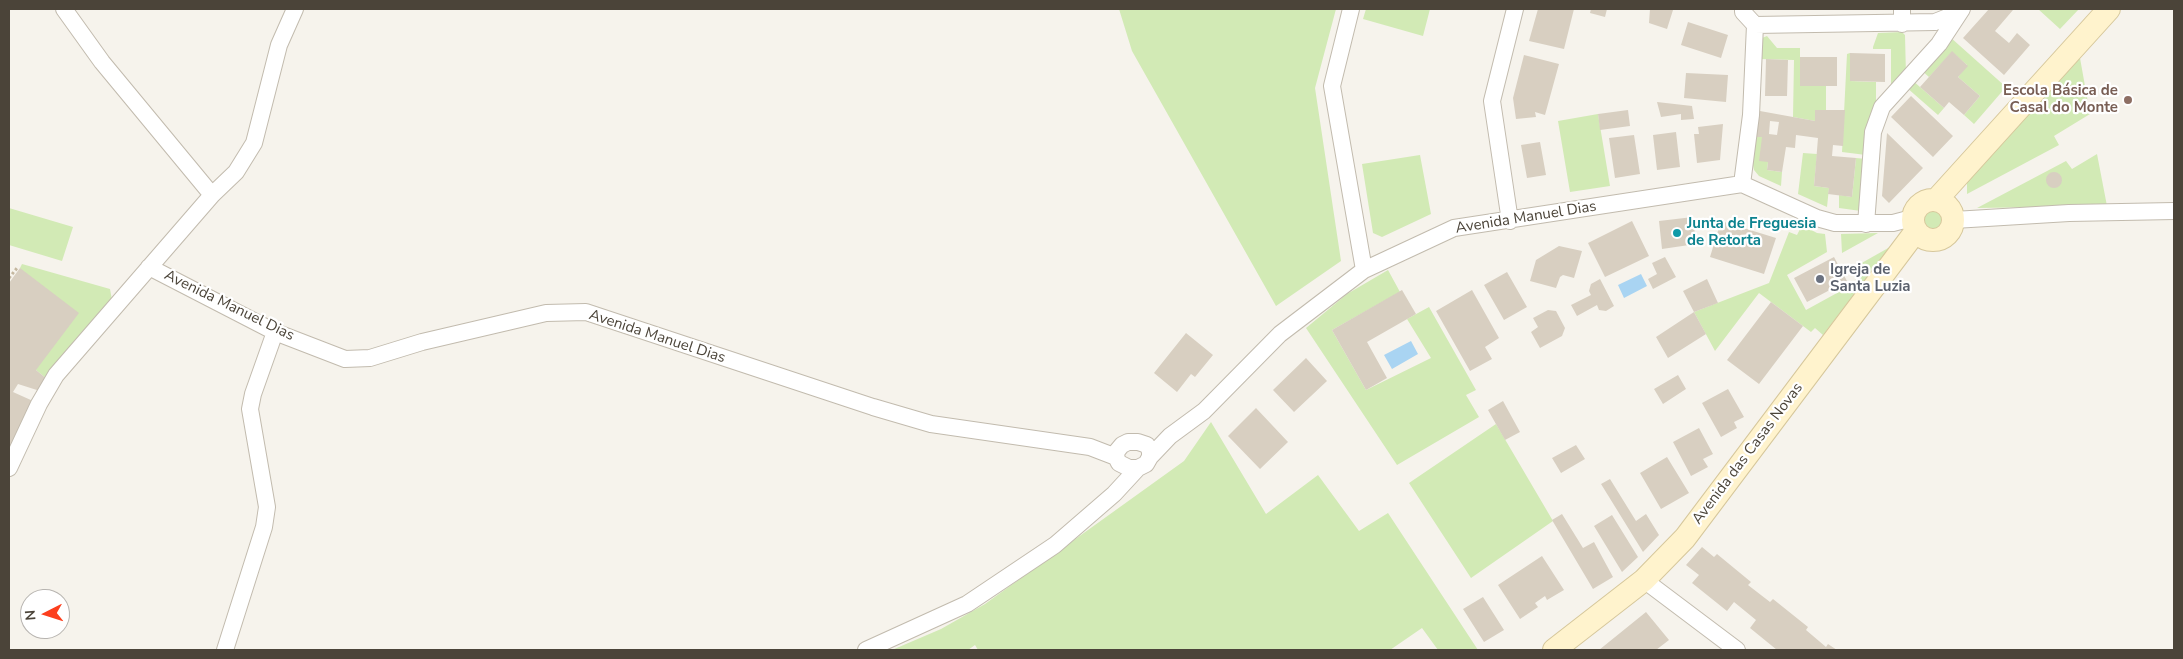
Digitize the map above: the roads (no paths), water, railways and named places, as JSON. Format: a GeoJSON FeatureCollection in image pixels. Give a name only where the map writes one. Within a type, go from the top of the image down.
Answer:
{"type":"FeatureCollection","features":[{"type":"Feature","properties":{"kind":"street"},"geometry":{"type":"LineString","coordinates":[[64,9],[102,62],[212,195]]}},
{"type":"Feature","properties":{"kind":"street"},"geometry":{"type":"LineString","coordinates":[[9,468],[39,404],[56,375],[212,195],[236,172],[254,143],[279,45],[295,9]]}},
{"type":"Feature","properties":{"kind":"street"},"geometry":{"type":"LineString","coordinates":[[1351,9],[1332,86],[1364,270]]}},
{"type":"Feature","properties":{"kind":"street"},"geometry":{"type":"LineString","coordinates":[[1510,221],[1492,101],[1515,9]]}},
{"type":"Feature","properties":{"kind":"street"},"geometry":{"type":"LineString","coordinates":[[1743,9],[1743,12],[1755,25],[1751,115],[1742,184],[1817,218],[1835,223],[1914,225],[1926,239],[1939,240],[1950,232],[1954,220],[1949,207],[1937,199]]}},
{"type":"Feature","properties":{"kind":"street"},"geometry":{"type":"LineString","coordinates":[[1914,225],[1918,206],[1923,201],[1937,199],[2109,9]]}},
{"type":"Feature","properties":{"kind":"street"},"geometry":{"type":"LineString","coordinates":[[1755,25],[1902,16],[1935,22],[1961,10]]}},
{"type":"Feature","properties":{"kind":"street"},"geometry":{"type":"LineString","coordinates":[[1866,224],[1873,132],[1882,108],[1939,44],[1961,10]]}},
{"type":"Feature","properties":{"kind":"street","name":"Avenida Manuel Dias"},"geometry":{"type":"LineString","coordinates":[[1090,447],[1118,460],[1129,468],[1144,462],[1170,436],[1204,411],[1280,334],[1364,270],[1454,228],[1510,221],[1742,184]]}},
{"type":"Feature","properties":{"kind":"street"},"geometry":{"type":"LineString","coordinates":[[1954,220],[2069,213],[2174,211]]}},
{"type":"Feature","properties":{"kind":"street","name":"Avenida das Casas Novas"},"geometry":{"type":"LineString","coordinates":[[1554,650],[1644,580],[1685,538],[1914,225]]}},
{"type":"Feature","properties":{"kind":"street","name":"Avenida Manuel Dias"},"geometry":{"type":"LineString","coordinates":[[149,267],[276,332],[345,359],[370,358],[422,342],[546,312],[586,312],[863,404],[923,421],[1090,447],[1170,436]]}},
{"type":"Feature","properties":{"kind":"street"},"geometry":{"type":"LineString","coordinates":[[225,650],[265,520],[267,507],[250,408],[253,394],[276,332]]}},
{"type":"Feature","properties":{"kind":"street"},"geometry":{"type":"LineString","coordinates":[[866,650],[967,604],[1055,545],[1114,494],[1144,462],[1150,451],[1147,445],[1133,442],[1122,446],[1117,451],[1118,460],[1114,494]]}},
{"type":"Feature","properties":{"kind":"street"},"geometry":{"type":"LineString","coordinates":[[1644,580],[1737,650]]}},
{"type":"Feature","properties":{"kind":"water"},"geometry":{"type":"Polygon","coordinates":[[[1641,274],[1647,286],[1624,298],[1618,285],[1641,274]]]}},
{"type":"Feature","properties":{"kind":"water"},"geometry":{"type":"Polygon","coordinates":[[[1411,341],[1418,354],[1392,369],[1384,355],[1411,341]]]}},
{"type":"Feature","properties":{"kind":"place","name":"Escola Básica de Casal do Monte"},"geometry":{"type":"Point","coordinates":[2128,100]}},
{"type":"Feature","properties":{"kind":"place","name":"Junta de Freguesia de Retorta"},"geometry":{"type":"Point","coordinates":[1677,233]}},
{"type":"Feature","properties":{"kind":"place","name":"Igreja de Santa Luzia"},"geometry":{"type":"Point","coordinates":[1820,279]}}]}
